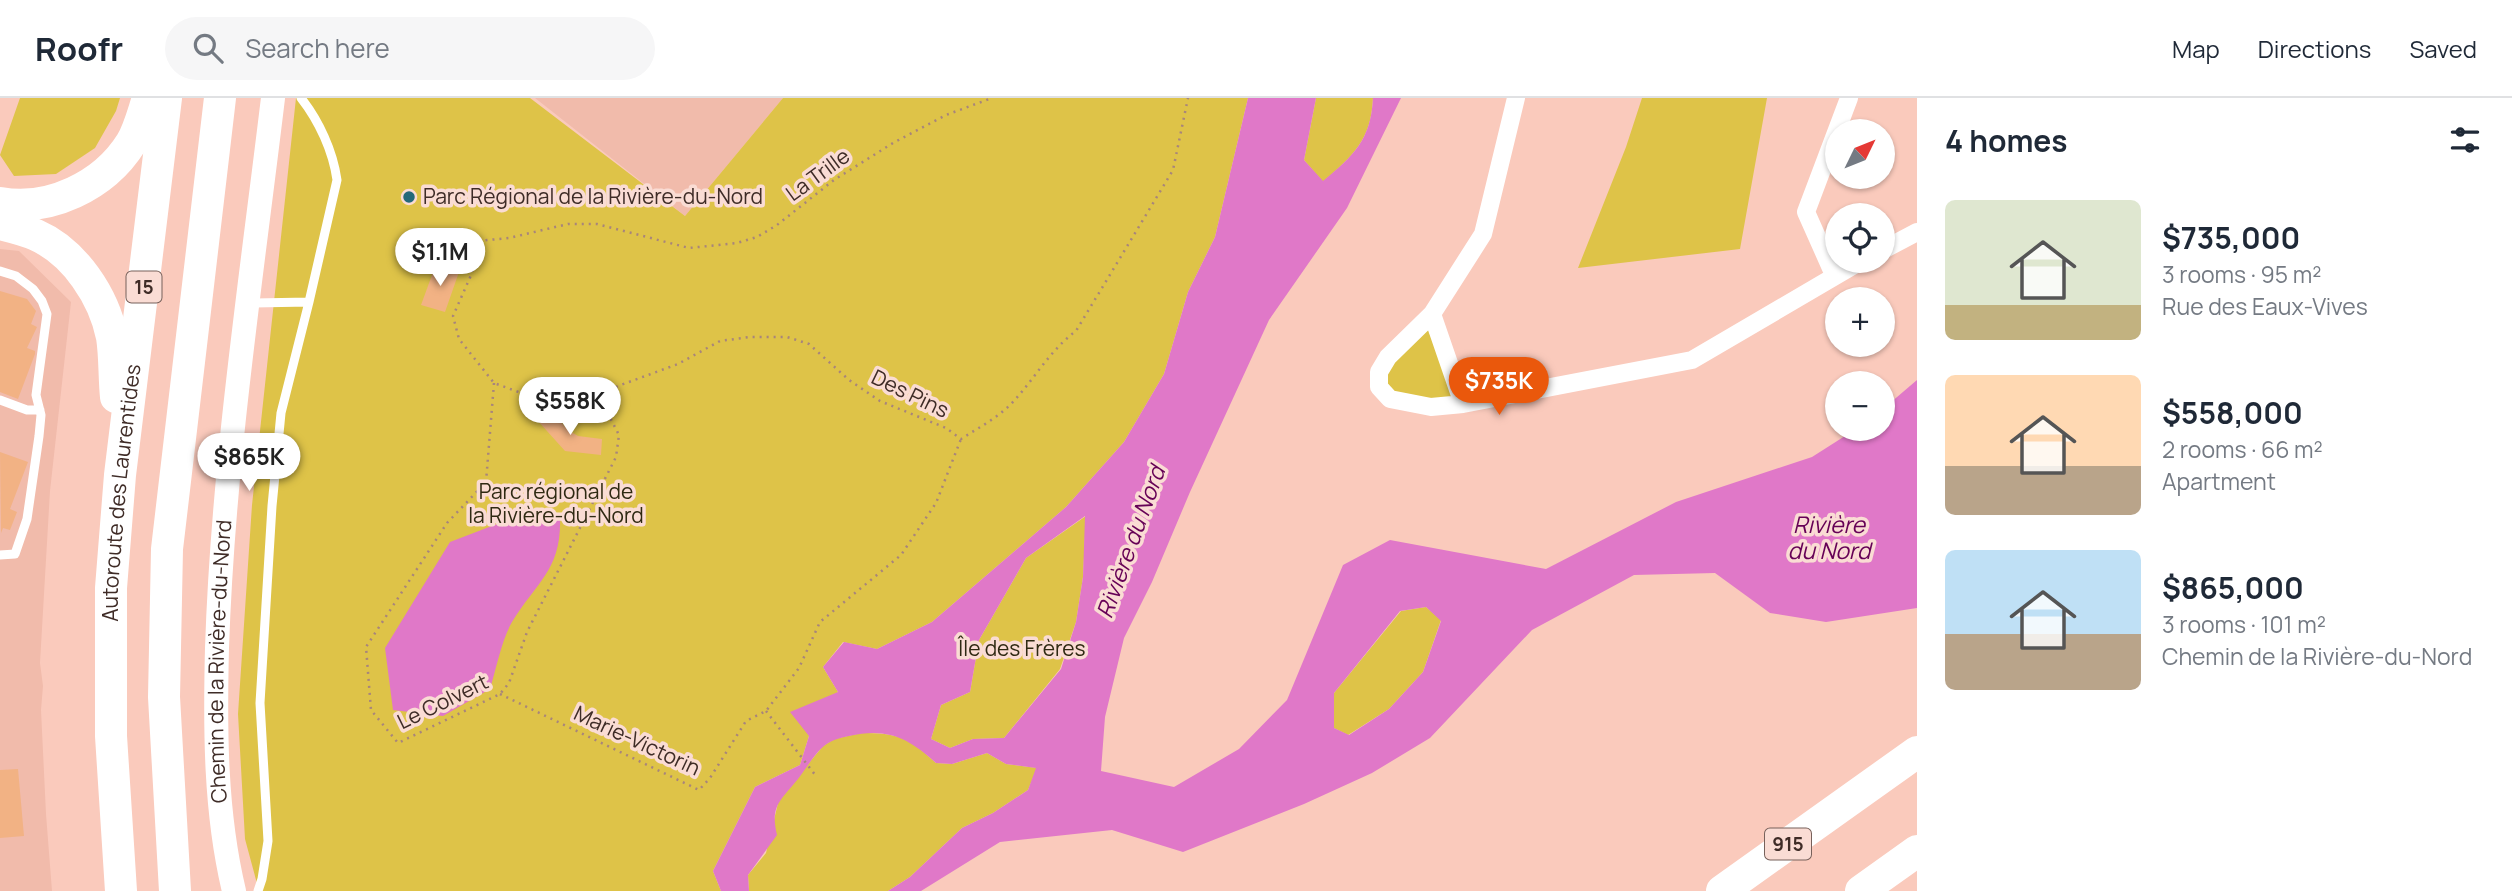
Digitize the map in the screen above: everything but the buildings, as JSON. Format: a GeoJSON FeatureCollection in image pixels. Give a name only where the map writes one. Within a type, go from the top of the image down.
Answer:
{"type":"FeatureCollection","features":[{"type":"Feature","properties":{"kind":"highway"},"geometry":{"type":"LineString","coordinates":[[0,203],[38,204],[68,195],[100,177],[130,144],[148,98]]}},
{"type":"Feature","properties":{"kind":"highway","name":"Autoroute des Laurentides"},"geometry":{"type":"LineString","coordinates":[[121,891],[112,759],[110,607],[120,475],[166,98]]}},
{"type":"Feature","properties":{"kind":"highway"},"geometry":{"type":"LineString","coordinates":[[174,891],[164,727],[165,585],[174,482],[220,98]]}},
{"type":"Feature","properties":{"kind":"highway"},"geometry":{"type":"LineString","coordinates":[[0,224],[37,236],[56,248],[81,273],[99,302],[112,339],[120,475]]}},
{"type":"Feature","properties":{"kind":"highway","name":"915"},"geometry":{"type":"LineString","coordinates":[[1722,891],[1917,752]]}},
{"type":"Feature","properties":{"kind":"highway"},"geometry":{"type":"LineString","coordinates":[[1861,891],[1917,851]]}},
{"type":"Feature","properties":{"kind":"street","name":"Chemin de la Rivière-du-Nord"},"geometry":{"type":"LineString","coordinates":[[234,891],[224,838],[219,786],[216,692],[218,617],[225,503],[273,98]]}},
{"type":"Feature","properties":{"kind":"street"},"geometry":{"type":"LineString","coordinates":[[1516,98],[1483,234],[1432,314],[1388,357],[1379,372],[1379,387],[1391,399],[1432,407],[1463,404],[1692,360],[1837,273]]}},
{"type":"Feature","properties":{"kind":"street"},"geometry":{"type":"LineString","coordinates":[[1833,275],[1806,212],[1849,98]]}},
{"type":"Feature","properties":{"kind":"street"},"geometry":{"type":"LineString","coordinates":[[1895,244],[1917,232]]}},
{"type":"Feature","properties":{"kind":"street"},"geometry":{"type":"LineString","coordinates":[[1432,314],[1463,404]]}},
{"type":"Feature","properties":{"kind":"lane"},"geometry":{"type":"LineString","coordinates":[[258,891],[268,841],[260,703],[272,506],[281,413],[337,180],[328,145],[301,98]]}},
{"type":"Feature","properties":{"kind":"lane"},"geometry":{"type":"LineString","coordinates":[[0,271],[24,281],[46,307],[47,324],[36,395],[40,410],[39,436],[27,519],[15,554],[0,555]]}},
{"type":"Feature","properties":{"kind":"lane"},"geometry":{"type":"LineString","coordinates":[[249,303],[309,302]]}},
{"type":"Feature","properties":{"kind":"lane"},"geometry":{"type":"LineString","coordinates":[[0,400],[27,410],[40,410]]}},
{"type":"Feature","properties":{"kind":"path","name":"Des Pins"},"geometry":{"type":"LineString","coordinates":[[457,243],[470,250],[472,257],[472,273],[453,316],[458,339],[495,383],[554,405],[599,396],[618,386],[678,364],[720,341],[750,337],[787,337],[809,344],[849,380],[880,401],[946,428],[961,439],[996,418],[1012,403],[1060,342],[1076,331],[1173,170],[1188,98]]}},
{"type":"Feature","properties":{"kind":"path","name":"La Trille"},"geometry":{"type":"LineString","coordinates":[[408,237],[457,243],[509,238],[568,224],[597,224],[689,248],[737,243],[757,237],[777,225],[834,180],[893,143],[946,114],[989,99]]}},
{"type":"Feature","properties":{"kind":"path","name":"Le Colvert"},"geometry":{"type":"LineString","coordinates":[[495,383],[486,482],[447,523],[366,648],[371,710],[398,743],[500,694],[509,683],[527,632],[616,457],[619,435],[599,396]]}},
{"type":"Feature","properties":{"kind":"path","name":"Marie-Victorin"},"geometry":{"type":"LineString","coordinates":[[500,694],[699,790],[710,778],[746,721],[766,711],[799,668],[820,622],[901,555],[936,503],[961,439]]}},
{"type":"Feature","properties":{"kind":"path"},"geometry":{"type":"LineString","coordinates":[[766,711],[816,776]]}},
{"type":"Feature","properties":{"kind":"shaded area"},"geometry":{"type":"Polygon","coordinates":[[[535,98],[783,98],[685,216],[535,98]]]}},
{"type":"Feature","properties":{"kind":"shaded area"},"geometry":{"type":"Polygon","coordinates":[[[0,249],[19,251],[71,302],[50,491],[40,663],[52,891],[0,891],[0,249]]]}},
{"type":"Feature","properties":{"kind":"green space"},"geometry":{"type":"Polygon","coordinates":[[[20,98],[120,98],[116,111],[95,148],[56,174],[14,176],[0,155],[20,98]]]}},
{"type":"Feature","properties":{"kind":"green space","name":"Parc régional de la Rivière-du-Nord"},"geometry":{"type":"Polygon","coordinates":[[[296,98],[530,98],[685,216],[783,98],[1248,98],[1215,237],[1188,292],[1164,374],[1124,442],[1066,507],[932,622],[877,649],[843,642],[823,667],[838,692],[809,736],[800,765],[755,787],[713,871],[721,891],[259,891],[245,839],[238,714],[252,505],[296,98]]]}},
{"type":"Feature","properties":{"kind":"green space"},"geometry":{"type":"Polygon","coordinates":[[[1316,98],[1373,98],[1372,113],[1364,136],[1343,164],[1323,182],[1304,160],[1316,98]]]}},
{"type":"Feature","properties":{"kind":"green space"},"geometry":{"type":"Polygon","coordinates":[[[1642,98],[1767,98],[1740,249],[1578,268],[1626,147],[1642,98]]]}},
{"type":"Feature","properties":{"kind":"green space"},"geometry":{"type":"Polygon","coordinates":[[[1432,314],[1463,404],[1431,407],[1379,387],[1388,357],[1432,314]]]}},
{"type":"Feature","properties":{"kind":"green space","name":"Île des Frères"},"geometry":{"type":"Polygon","coordinates":[[[1086,516],[1083,577],[1076,622],[1060,669],[1004,738],[973,739],[950,748],[931,739],[941,705],[970,692],[979,640],[1026,558],[1086,516]]]}},
{"type":"Feature","properties":{"kind":"green space"},"geometry":{"type":"Polygon","coordinates":[[[1426,607],[1441,620],[1423,672],[1389,709],[1348,735],[1334,728],[1334,693],[1401,611],[1426,607]]]}},
{"type":"Feature","properties":{"kind":"green space"},"geometry":{"type":"Polygon","coordinates":[[[861,733],[902,738],[918,747],[936,763],[952,764],[987,753],[1006,764],[1037,768],[1028,790],[993,813],[962,828],[910,877],[888,891],[749,891],[748,875],[766,853],[779,799],[823,746],[834,739],[861,733]]]}},
{"type":"Feature","properties":{"kind":"water","name":"Rivière du Nord"},"geometry":{"type":"Polygon","coordinates":[[[1248,98],[1316,98],[1304,160],[1323,181],[1358,146],[1369,125],[1373,98],[1401,98],[1347,208],[1269,320],[1152,582],[1124,638],[1105,717],[1101,771],[1174,787],[1239,749],[1287,700],[1343,565],[1390,540],[1546,569],[1676,502],[1812,457],[1837,441],[1895,441],[1895,399],[1917,380],[1917,608],[1826,622],[1770,613],[1715,573],[1634,575],[1532,630],[1430,738],[1372,773],[1304,804],[1183,852],[1112,830],[1000,842],[921,891],[888,891],[910,877],[962,828],[993,813],[1028,790],[1036,768],[1006,764],[987,753],[952,764],[936,763],[907,741],[897,737],[875,733],[846,737],[830,742],[820,749],[778,804],[775,817],[777,835],[748,875],[749,891],[721,891],[713,871],[755,787],[800,765],[809,736],[790,712],[838,692],[823,667],[844,642],[877,649],[932,622],[1066,507],[1124,442],[1164,374],[1188,292],[1215,237],[1248,98]],[[1085,516],[1026,558],[979,640],[970,692],[941,705],[931,739],[950,748],[973,739],[1004,738],[1061,669],[1076,622],[1083,577],[1085,516]],[[1426,607],[1400,611],[1334,693],[1334,728],[1349,735],[1389,709],[1423,672],[1441,621],[1426,607]]]}},
{"type":"Feature","properties":{"kind":"water"},"geometry":{"type":"Polygon","coordinates":[[[560,516],[557,550],[546,574],[508,629],[490,689],[443,716],[393,710],[385,648],[450,542],[497,524],[560,516]]]}},
{"type":"Feature","properties":{"kind":"place","name":"Parc Régional de la Rivière-du-Nord"},"geometry":{"type":"Point","coordinates":[409,197]}}]}
